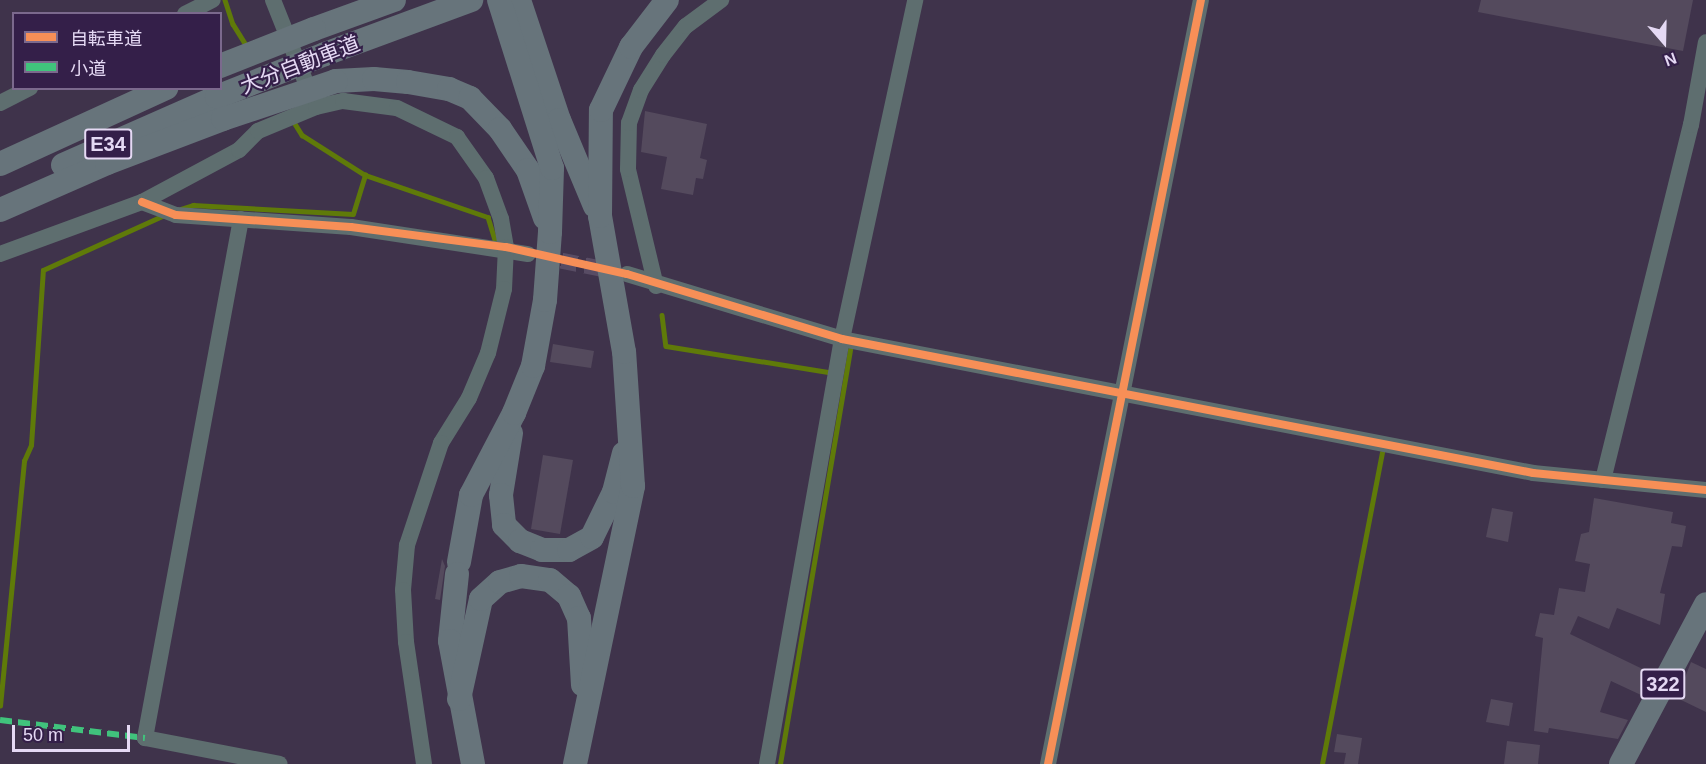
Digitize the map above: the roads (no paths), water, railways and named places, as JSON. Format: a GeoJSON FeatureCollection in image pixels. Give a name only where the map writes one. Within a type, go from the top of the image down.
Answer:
{"type":"FeatureCollection","features":[{"type":"Feature","properties":{"kind":"highway"},"geometry":{"type":"LineString","coordinates":[[222,59],[312,23],[346,0]]}},
{"type":"Feature","properties":{"kind":"highway","name":"大分自動車道"},"geometry":{"type":"LineString","coordinates":[[222,65],[312,23],[394,0]]}},
{"type":"Feature","properties":{"kind":"highway"},"geometry":{"type":"LineString","coordinates":[[473,764],[459,699],[450,641],[458,568],[471,495],[514,413],[533,366],[545,300],[550,231],[552,168],[499,0]]}},
{"type":"Feature","properties":{"kind":"highway"},"geometry":{"type":"LineString","coordinates":[[519,0],[559,120],[600,216]]}},
{"type":"Feature","properties":{"kind":"highway"},"geometry":{"type":"LineString","coordinates":[[575,764],[584,711],[633,486],[624,352],[600,216],[602,110],[631,47],[667,0]]}},
{"type":"Feature","properties":{"kind":"highway","name":"大分自動車道"},"geometry":{"type":"LineString","coordinates":[[0,195],[220,108],[325,54],[467,2]]}},
{"type":"Feature","properties":{"kind":"highway"},"geometry":{"type":"LineString","coordinates":[[0,210],[107,163],[220,108],[336,81],[374,79],[408,82],[449,90],[470,98],[500,129],[528,170],[550,231]]}},
{"type":"Feature","properties":{"kind":"highway","name":"E34"},"geometry":{"type":"LineString","coordinates":[[0,164],[162,90]]}},
{"type":"Feature","properties":{"kind":"highway"},"geometry":{"type":"LineString","coordinates":[[514,413],[501,495],[504,525],[520,541],[542,550],[569,550],[592,537],[614,492],[629,434]]}},
{"type":"Feature","properties":{"kind":"highway"},"geometry":{"type":"LineString","coordinates":[[459,699],[481,599],[500,582],[521,576],[550,580],[569,596],[579,618],[584,711]]}},
{"type":"Feature","properties":{"kind":"highway","name":"322"},"geometry":{"type":"LineString","coordinates":[[1621,764],[1706,604]]}},
{"type":"Feature","properties":{"kind":"street"},"geometry":{"type":"LineString","coordinates":[[189,12],[213,0]]}},
{"type":"Feature","properties":{"kind":"street"},"geometry":{"type":"LineString","coordinates":[[273,0],[316,107]]}},
{"type":"Feature","properties":{"kind":"street"},"geometry":{"type":"LineString","coordinates":[[656,285],[628,170],[629,123],[641,90],[663,55],[686,26],[721,0]]}},
{"type":"Feature","properties":{"kind":"street"},"geometry":{"type":"LineString","coordinates":[[767,764],[842,339],[915,0]]}},
{"type":"Feature","properties":{"kind":"street"},"geometry":{"type":"LineString","coordinates":[[1048,764],[1202,0]]}},
{"type":"Feature","properties":{"kind":"street"},"geometry":{"type":"LineString","coordinates":[[1603,480],[1691,125],[1706,42]]}},
{"type":"Feature","properties":{"kind":"street"},"geometry":{"type":"LineString","coordinates":[[0,103],[26,90]]}},
{"type":"Feature","properties":{"kind":"street"},"geometry":{"type":"LineString","coordinates":[[0,254],[142,202],[239,150],[258,131],[316,107],[343,101],[397,108],[457,137],[486,178],[501,219],[506,247],[504,289],[488,354],[469,398],[441,443],[407,545],[403,590],[406,642],[424,764]]}},
{"type":"Feature","properties":{"kind":"street"},"geometry":{"type":"LineString","coordinates":[[142,202],[176,215],[351,227],[506,247],[528,254]]}},
{"type":"Feature","properties":{"kind":"street"},"geometry":{"type":"LineString","coordinates":[[241,219],[145,738],[280,764]]}},
{"type":"Feature","properties":{"kind":"street"},"geometry":{"type":"LineString","coordinates":[[627,274],[656,285],[842,339],[1533,473],[1706,490]]}},
{"type":"Feature","properties":{"kind":"waterway"},"geometry":{"type":"LineString","coordinates":[[225,0],[233,24],[248,48]]}},
{"type":"Feature","properties":{"kind":"waterway"},"geometry":{"type":"LineString","coordinates":[[292,119],[302,135],[365,175],[488,217],[496,243]]}},
{"type":"Feature","properties":{"kind":"waterway"},"geometry":{"type":"LineString","coordinates":[[181,209],[193,205],[353,214],[365,175]]}},
{"type":"Feature","properties":{"kind":"waterway"},"geometry":{"type":"LineString","coordinates":[[0,706],[24,461],[31,445],[43,270],[162,216]]}},
{"type":"Feature","properties":{"kind":"waterway"},"geometry":{"type":"LineString","coordinates":[[662,315],[666,346],[834,373]]}},
{"type":"Feature","properties":{"kind":"waterway"},"geometry":{"type":"LineString","coordinates":[[780,764],[850,350]]}},
{"type":"Feature","properties":{"kind":"waterway"},"geometry":{"type":"LineString","coordinates":[[1322,764],[1382,453]]}},
{"type":"Feature","properties":{"kind":"tunnel"},"geometry":{"type":"LineString","coordinates":[[538,256],[618,272]]}}]}
